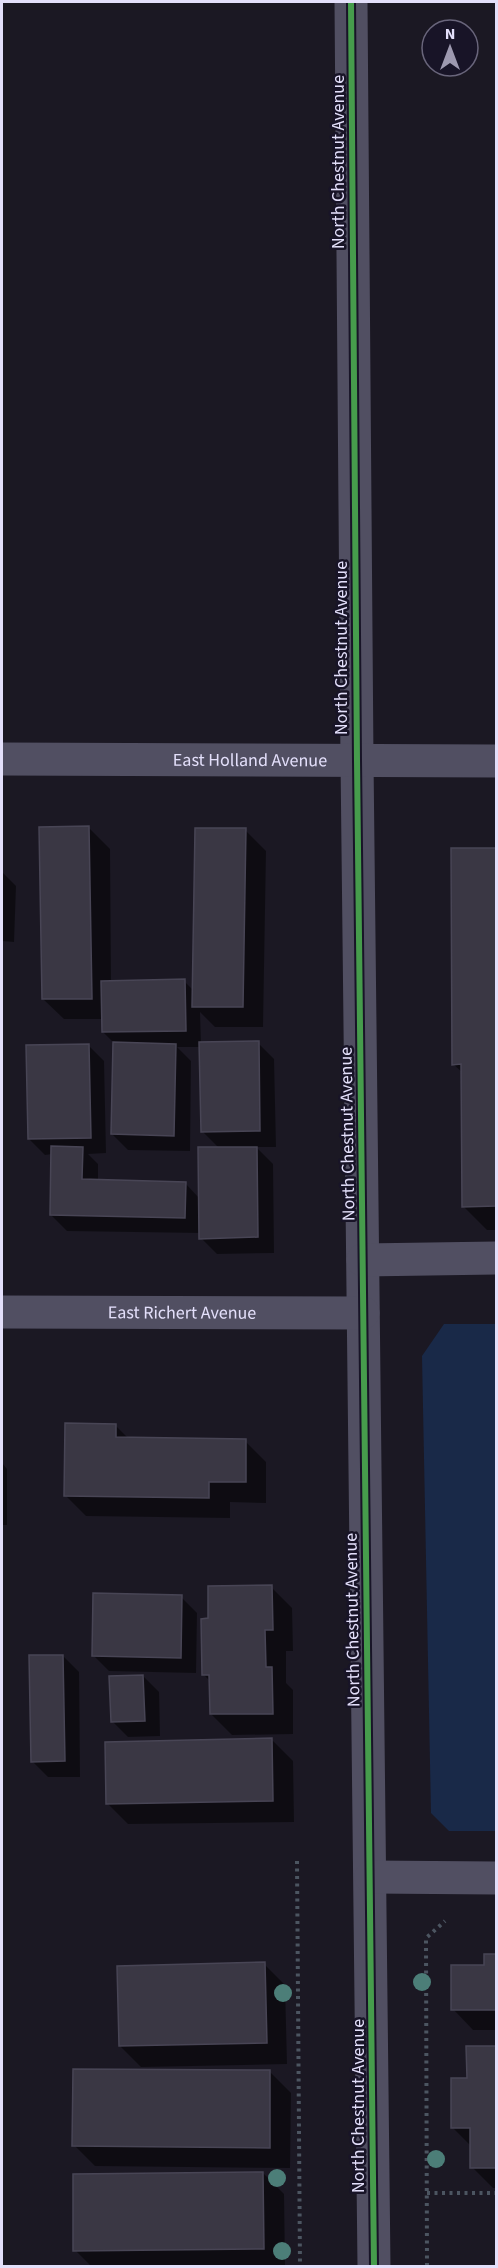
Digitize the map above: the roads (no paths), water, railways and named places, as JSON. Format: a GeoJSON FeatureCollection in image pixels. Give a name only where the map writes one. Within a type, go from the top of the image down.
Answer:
{"type":"FeatureCollection","features":[{"type":"Feature","properties":{"kind":"street","name":"North Chestnut Avenue"},"geometry":{"type":"LineString","coordinates":[[351,2],[374,2266]]}},
{"type":"Feature","properties":{"kind":"street","name":"East Holland Avenue"},"geometry":{"type":"LineString","coordinates":[[2,759],[496,761]]}},
{"type":"Feature","properties":{"kind":"street"},"geometry":{"type":"LineString","coordinates":[[363,1260],[496,1258]]}},
{"type":"Feature","properties":{"kind":"street","name":"East Richert Avenue"},"geometry":{"type":"LineString","coordinates":[[2,1312],[363,1313]]}},
{"type":"Feature","properties":{"kind":"street"},"geometry":{"type":"LineString","coordinates":[[371,1877],[496,1878]]}},
{"type":"Feature","properties":{"kind":"water"},"geometry":{"type":"Polygon","coordinates":[[[444,1324],[496,1324],[496,1831],[449,1831],[431,1813],[422,1356],[444,1324]]]}}]}
